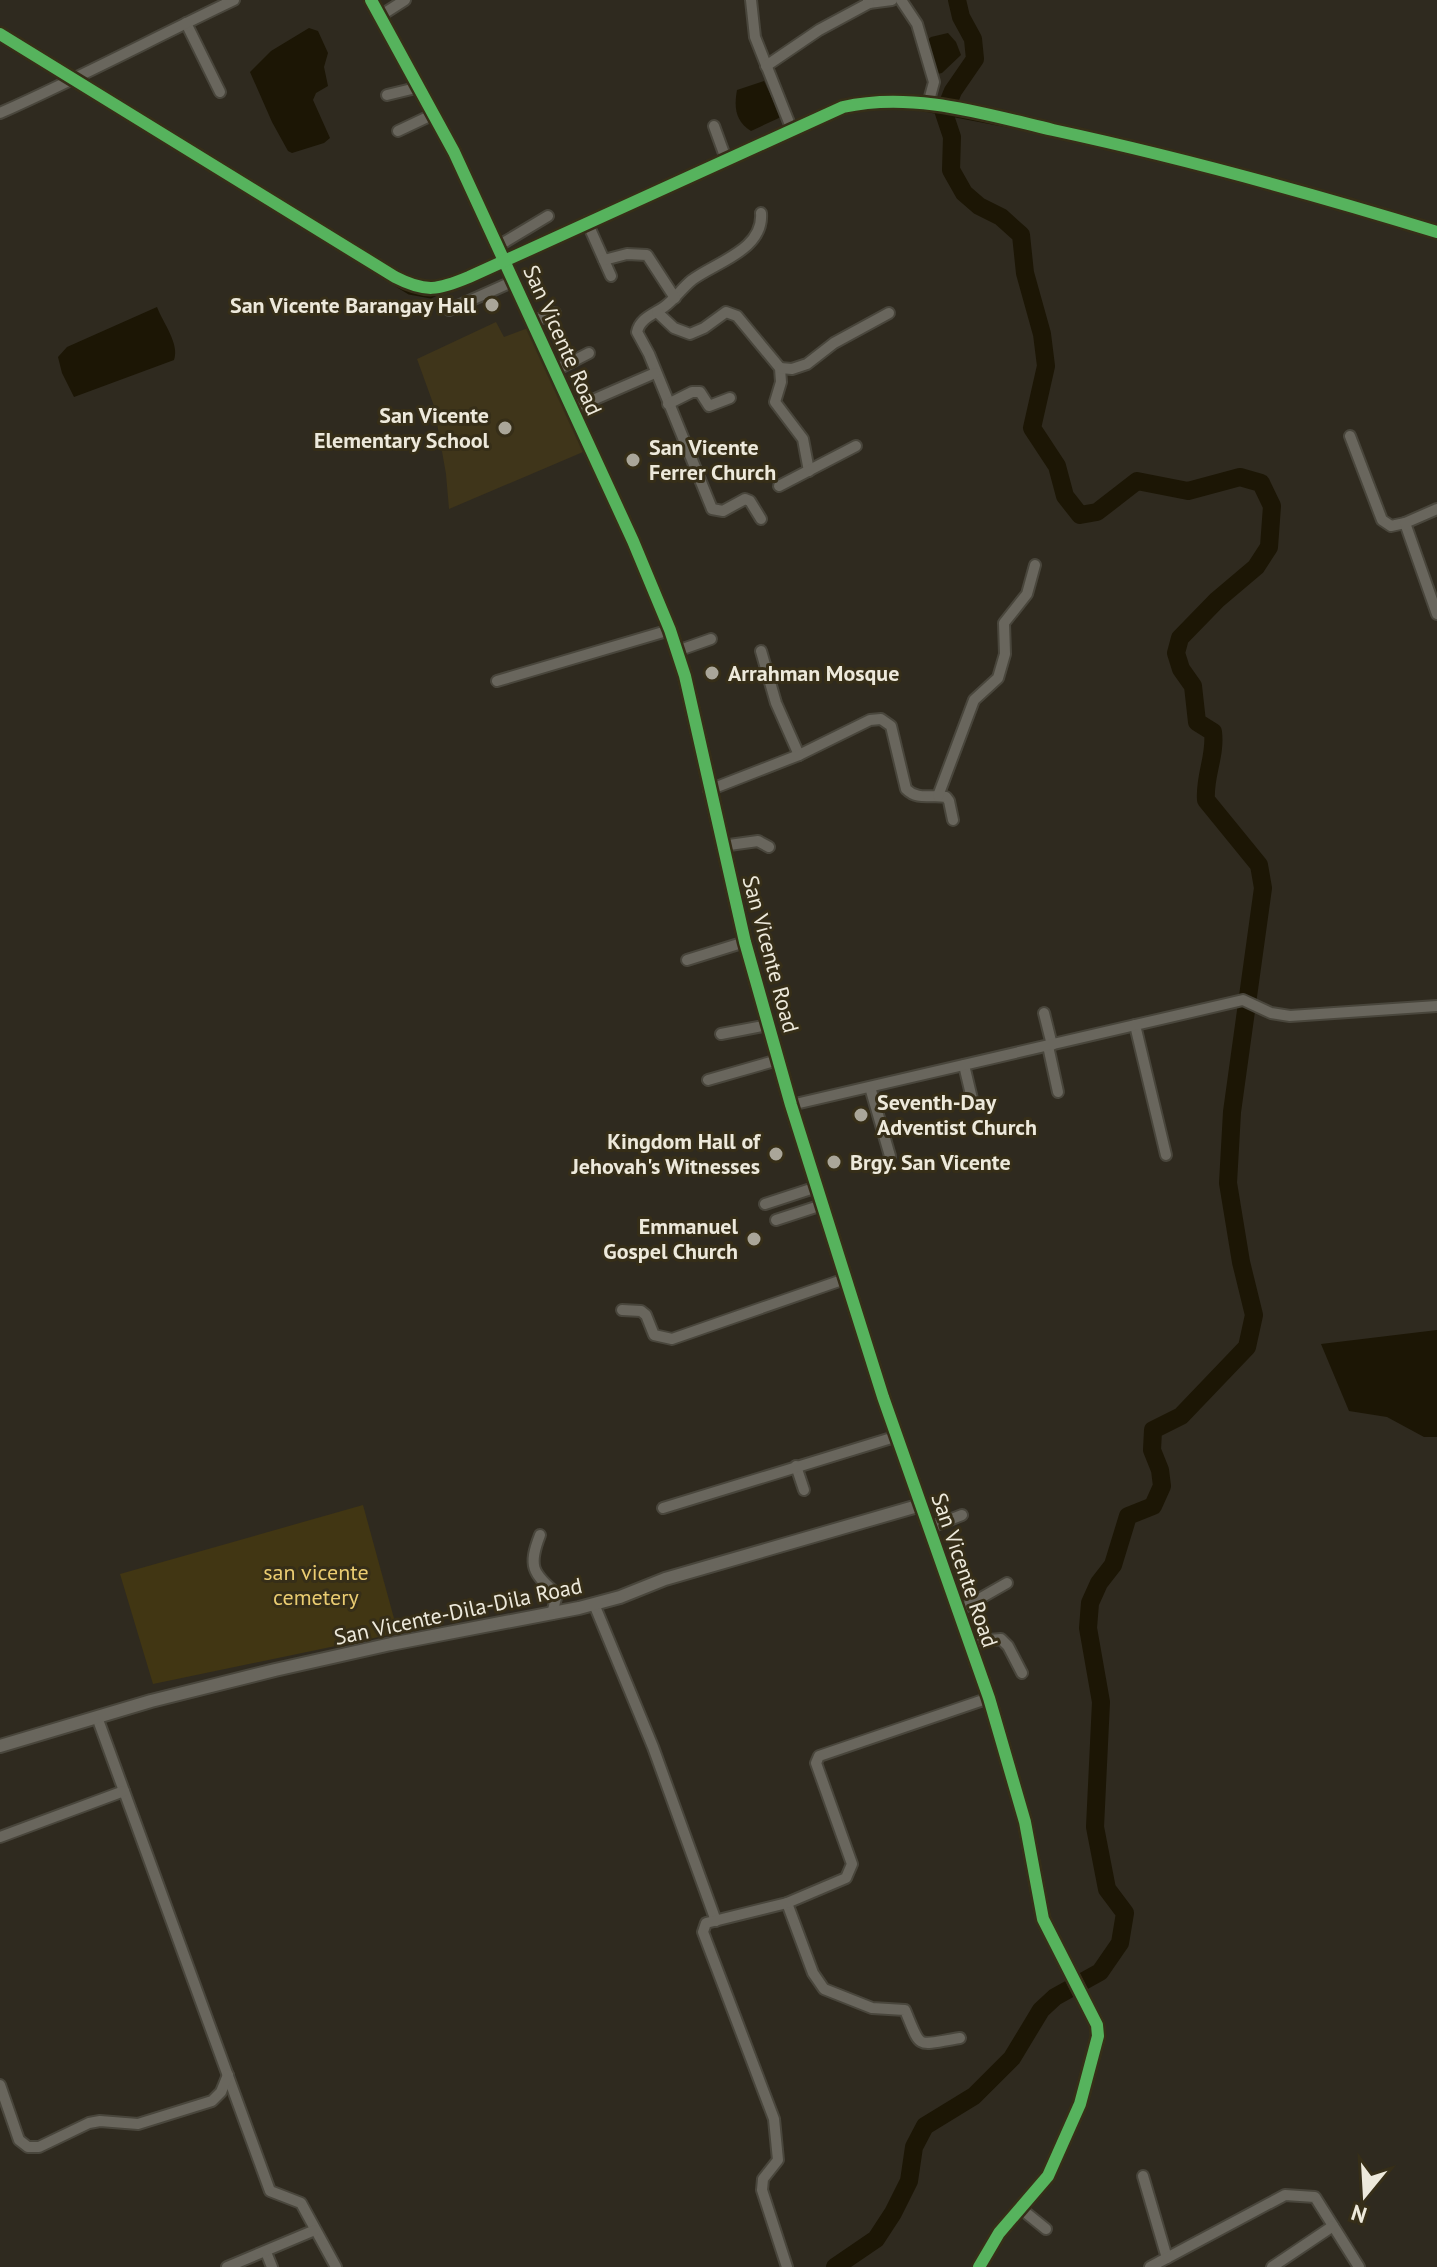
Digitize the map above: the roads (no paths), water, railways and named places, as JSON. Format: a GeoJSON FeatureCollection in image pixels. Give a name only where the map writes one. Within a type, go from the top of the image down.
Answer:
{"type":"FeatureCollection","features":[{"type":"Feature","properties":{"kind":"street"},"geometry":{"type":"LineString","coordinates":[[0,113],[234,0]]}},
{"type":"Feature","properties":{"kind":"street","name":"San Vicente Road"},"geometry":{"type":"LineString","coordinates":[[371,0],[434,114],[534,321],[670,630],[745,942],[791,1105],[845,1279],[989,1698],[1025,1822],[1043,1919],[1097,2025],[1098,2036],[1080,2104],[1048,2176],[1020,2208]]}},
{"type":"Feature","properties":{"kind":"street"},"geometry":{"type":"LineString","coordinates":[[380,16],[405,0]]}},
{"type":"Feature","properties":{"kind":"street"},"geometry":{"type":"LineString","coordinates":[[751,0],[755,37],[792,130]]}},
{"type":"Feature","properties":{"kind":"street"},"geometry":{"type":"LineString","coordinates":[[766,66],[868,2],[892,0]]}},
{"type":"Feature","properties":{"kind":"street"},"geometry":{"type":"LineString","coordinates":[[901,0],[917,24],[934,82],[928,104]]}},
{"type":"Feature","properties":{"kind":"street"},"geometry":{"type":"LineString","coordinates":[[186,23],[220,92]]}},
{"type":"Feature","properties":{"kind":"street"},"geometry":{"type":"LineString","coordinates":[[0,34],[406,283],[427,289],[442,288],[843,107],[867,102],[896,101],[940,106],[1136,147],[1437,232]]}},
{"type":"Feature","properties":{"kind":"street"},"geometry":{"type":"LineString","coordinates":[[387,95],[420,87]]}},
{"type":"Feature","properties":{"kind":"street"},"geometry":{"type":"LineString","coordinates":[[398,131],[434,114]]}},
{"type":"Feature","properties":{"kind":"street"},"geometry":{"type":"LineString","coordinates":[[714,126],[726,159]]}},
{"type":"Feature","properties":{"kind":"street"},"geometry":{"type":"LineString","coordinates":[[761,213],[760,227],[740,252],[692,281],[675,298],[641,322],[637,332],[649,354],[712,509],[721,512],[745,499],[750,501],[761,519]]}},
{"type":"Feature","properties":{"kind":"street"},"geometry":{"type":"LineString","coordinates":[[498,246],[548,216]]}},
{"type":"Feature","properties":{"kind":"street"},"geometry":{"type":"LineString","coordinates":[[587,222],[611,276]]}},
{"type":"Feature","properties":{"kind":"street"},"geometry":{"type":"LineString","coordinates":[[604,260],[627,254],[647,255],[675,298]]}},
{"type":"Feature","properties":{"kind":"street"},"geometry":{"type":"LineString","coordinates":[[449,310],[514,281]]}},
{"type":"Feature","properties":{"kind":"street"},"geometry":{"type":"LineString","coordinates":[[657,312],[674,328],[690,334],[726,312],[736,314],[780,368],[781,382],[775,402],[803,439],[809,471]]}},
{"type":"Feature","properties":{"kind":"street"},"geometry":{"type":"LineString","coordinates":[[534,321],[555,313]]}},
{"type":"Feature","properties":{"kind":"street"},"geometry":{"type":"LineString","coordinates":[[780,368],[792,369],[807,364],[834,343],[889,313]]}},
{"type":"Feature","properties":{"kind":"street"},"geometry":{"type":"LineString","coordinates":[[556,370],[589,353]]}},
{"type":"Feature","properties":{"kind":"street"},"geometry":{"type":"LineString","coordinates":[[572,409],[655,373]]}},
{"type":"Feature","properties":{"kind":"street"},"geometry":{"type":"LineString","coordinates":[[668,404],[695,391],[700,392],[704,402],[712,406],[730,398]]}},
{"type":"Feature","properties":{"kind":"street"},"geometry":{"type":"LineString","coordinates":[[1350,436],[1382,520],[1391,526],[1437,509]]}},
{"type":"Feature","properties":{"kind":"street"},"geometry":{"type":"LineString","coordinates":[[779,486],[856,446]]}},
{"type":"Feature","properties":{"kind":"street"},"geometry":{"type":"LineString","coordinates":[[1405,523],[1437,614]]}},
{"type":"Feature","properties":{"kind":"street"},"geometry":{"type":"LineString","coordinates":[[938,796],[974,700],[998,678],[1005,654],[1004,623],[1027,594],[1035,565]]}},
{"type":"Feature","properties":{"kind":"street"},"geometry":{"type":"LineString","coordinates":[[497,681],[670,630]]}},
{"type":"Feature","properties":{"kind":"street"},"geometry":{"type":"LineString","coordinates":[[677,651],[711,639]]}},
{"type":"Feature","properties":{"kind":"street"},"geometry":{"type":"LineString","coordinates":[[761,651],[776,703],[799,755]]}},
{"type":"Feature","properties":{"kind":"street"},"geometry":{"type":"LineString","coordinates":[[709,790],[799,755],[870,720],[881,719],[891,726],[906,789],[922,798],[938,796],[949,801],[953,820]]}},
{"type":"Feature","properties":{"kind":"street"},"geometry":{"type":"LineString","coordinates":[[722,846],[758,841],[769,847]]}},
{"type":"Feature","properties":{"kind":"street"},"geometry":{"type":"LineString","coordinates":[[687,960],[745,942]]}},
{"type":"Feature","properties":{"kind":"street"},"geometry":{"type":"LineString","coordinates":[[791,1105],[1243,1000],[1271,1013],[1306,1016],[1437,1006]]}},
{"type":"Feature","properties":{"kind":"street"},"geometry":{"type":"LineString","coordinates":[[1044,1013],[1058,1092]]}},
{"type":"Feature","properties":{"kind":"street"},"geometry":{"type":"LineString","coordinates":[[721,1034],[768,1025]]}},
{"type":"Feature","properties":{"kind":"street"},"geometry":{"type":"LineString","coordinates":[[1135,1025],[1166,1155]]}},
{"type":"Feature","properties":{"kind":"street"},"geometry":{"type":"LineString","coordinates":[[708,1080],[778,1060]]}},
{"type":"Feature","properties":{"kind":"street"},"geometry":{"type":"LineString","coordinates":[[964,1065],[973,1103]]}},
{"type":"Feature","properties":{"kind":"street"},"geometry":{"type":"LineString","coordinates":[[870,1087],[890,1156]]}},
{"type":"Feature","properties":{"kind":"street"},"geometry":{"type":"LineString","coordinates":[[765,1204],[817,1187]]}},
{"type":"Feature","properties":{"kind":"street"},"geometry":{"type":"LineString","coordinates":[[776,1220],[822,1205]]}},
{"type":"Feature","properties":{"kind":"street"},"geometry":{"type":"LineString","coordinates":[[622,1310],[641,1311],[646,1315],[654,1335],[672,1339],[845,1279]]}},
{"type":"Feature","properties":{"kind":"street"},"geometry":{"type":"LineString","coordinates":[[663,1508],[898,1436]]}},
{"type":"Feature","properties":{"kind":"street"},"geometry":{"type":"LineString","coordinates":[[796,1466],[804,1490]]}},
{"type":"Feature","properties":{"kind":"street","name":"San Vicente-Dila-Dila Road"},"geometry":{"type":"LineString","coordinates":[[0,1746],[151,1701],[275,1670],[594,1604],[665,1579],[921,1505]]}},
{"type":"Feature","properties":{"kind":"street"},"geometry":{"type":"LineString","coordinates":[[929,1528],[962,1515]]}},
{"type":"Feature","properties":{"kind":"street"},"geometry":{"type":"LineString","coordinates":[[540,1535],[533,1550],[533,1561],[543,1583],[557,1594],[552,1614]]}},
{"type":"Feature","properties":{"kind":"street"},"geometry":{"type":"LineString","coordinates":[[958,1611],[1007,1583]]}},
{"type":"Feature","properties":{"kind":"street"},"geometry":{"type":"LineString","coordinates":[[594,1604],[653,1747],[716,1921]]}},
{"type":"Feature","properties":{"kind":"street"},"geometry":{"type":"LineString","coordinates":[[970,1647],[1001,1639],[1022,1673]]}},
{"type":"Feature","properties":{"kind":"street"},"geometry":{"type":"LineString","coordinates":[[787,2267],[761,2187],[763,2179],[778,2160],[774,2119],[703,1932],[706,1923],[787,1903],[846,1878],[852,1864],[816,1763],[819,1756],[989,1698]]}},
{"type":"Feature","properties":{"kind":"street"},"geometry":{"type":"LineString","coordinates":[[97,1717],[270,2191],[301,2203],[336,2267]]}},
{"type":"Feature","properties":{"kind":"street"},"geometry":{"type":"LineString","coordinates":[[0,1837],[124,1791]]}},
{"type":"Feature","properties":{"kind":"street"},"geometry":{"type":"LineString","coordinates":[[787,1903],[813,1973],[824,1989],[840,1998],[872,2008],[905,2010],[915,2038],[920,2041],[926,2043],[960,2038]]}},
{"type":"Feature","properties":{"kind":"street"},"geometry":{"type":"LineString","coordinates":[[0,2085],[19,2140],[28,2147],[39,2147],[89,2123],[138,2124],[212,2101],[221,2092],[228,2075]]}},
{"type":"Feature","properties":{"kind":"street"},"geometry":{"type":"LineString","coordinates":[[1143,2176],[1167,2258]]}},
{"type":"Feature","properties":{"kind":"street"},"geometry":{"type":"LineString","coordinates":[[1150,2267],[1285,2195],[1315,2197],[1359,2267]]}},
{"type":"Feature","properties":{"kind":"street"},"geometry":{"type":"LineString","coordinates":[[979,2267],[992,2242],[1020,2208],[1046,2229]]}},
{"type":"Feature","properties":{"kind":"street"},"geometry":{"type":"LineString","coordinates":[[1272,2267],[1333,2226]]}},
{"type":"Feature","properties":{"kind":"street"},"geometry":{"type":"LineString","coordinates":[[227,2267],[315,2230]]}},
{"type":"Feature","properties":{"kind":"street"},"geometry":{"type":"LineString","coordinates":[[266,2252],[272,2267]]}},
{"type":"Feature","properties":{"kind":"waterway"},"geometry":{"type":"LineString","coordinates":[[835,2267],[876,2239],[893,2213],[909,2181],[914,2147],[925,2126],[974,2096],[1012,2058],[1041,2010],[1055,1997],[1100,1972],[1120,1943],[1125,1913],[1107,1889],[1095,1827],[1101,1702],[1088,1628],[1090,1603],[1099,1583],[1113,1565],[1128,1516],[1153,1506],[1162,1486],[1152,1450],[1153,1430],[1181,1416],[1247,1347],[1254,1315],[1241,1262],[1228,1183],[1232,1112],[1263,888],[1259,865],[1206,800],[1213,732],[1197,722],[1193,686],[1181,669],[1176,653],[1180,638],[1217,600],[1256,567],[1269,547],[1272,506],[1261,483],[1240,477],[1188,491],[1137,481],[1097,512],[1080,515],[1065,496],[1057,466],[1032,428],[1046,366],[1042,334],[1025,273],[1021,235],[1001,217],[979,206],[964,193],[951,170],[952,137],[944,113],[953,91],[975,59],[973,39],[961,17],[957,0]]}},
{"type":"Feature","properties":{"kind":"waterway"},"geometry":{"type":"LineString","coordinates":[[0,42],[63,80]]}},
{"type":"Feature","properties":{"kind":"waterway"},"geometry":{"type":"LineString","coordinates":[[70,84],[125,117]]}},
{"type":"Feature","properties":{"kind":"waterway"},"geometry":{"type":"LineString","coordinates":[[914,108],[1044,133]]}},
{"type":"Feature","properties":{"kind":"waterway"},"geometry":{"type":"LineString","coordinates":[[821,123],[851,110]]}},
{"type":"Feature","properties":{"kind":"waterway"},"geometry":{"type":"LineString","coordinates":[[193,159],[409,293],[431,297],[445,290]]}},
{"type":"Feature","properties":{"kind":"waterway"},"geometry":{"type":"LineString","coordinates":[[1418,231],[1437,238]]}},
{"type":"Feature","properties":{"kind":"place","name":"San Vicente Barangay Hall"},"geometry":{"type":"Point","coordinates":[492,305]}},
{"type":"Feature","properties":{"kind":"place","name":"San Vicente Elementary School"},"geometry":{"type":"Point","coordinates":[505,428]}},
{"type":"Feature","properties":{"kind":"place","name":"San Vicente Ferrer Church"},"geometry":{"type":"Point","coordinates":[633,460]}},
{"type":"Feature","properties":{"kind":"place","name":"Arrahman Mosque"},"geometry":{"type":"Point","coordinates":[712,673]}},
{"type":"Feature","properties":{"kind":"place","name":"Seventh-Day Adventist Church"},"geometry":{"type":"Point","coordinates":[861,1115]}},
{"type":"Feature","properties":{"kind":"place","name":"Kingdom Hall of Jehovah's Witnesses"},"geometry":{"type":"Point","coordinates":[776,1154]}},
{"type":"Feature","properties":{"kind":"place","name":"Brgy. San Vicente"},"geometry":{"type":"Point","coordinates":[834,1162]}},
{"type":"Feature","properties":{"kind":"place","name":"Emmanuel Gospel Church"},"geometry":{"type":"Point","coordinates":[754,1239]}},
{"type":"Feature","properties":{"kind":"park label","name":"san vicente cemetery"},"geometry":{"type":"Point","coordinates":[316,1584]}}]}
